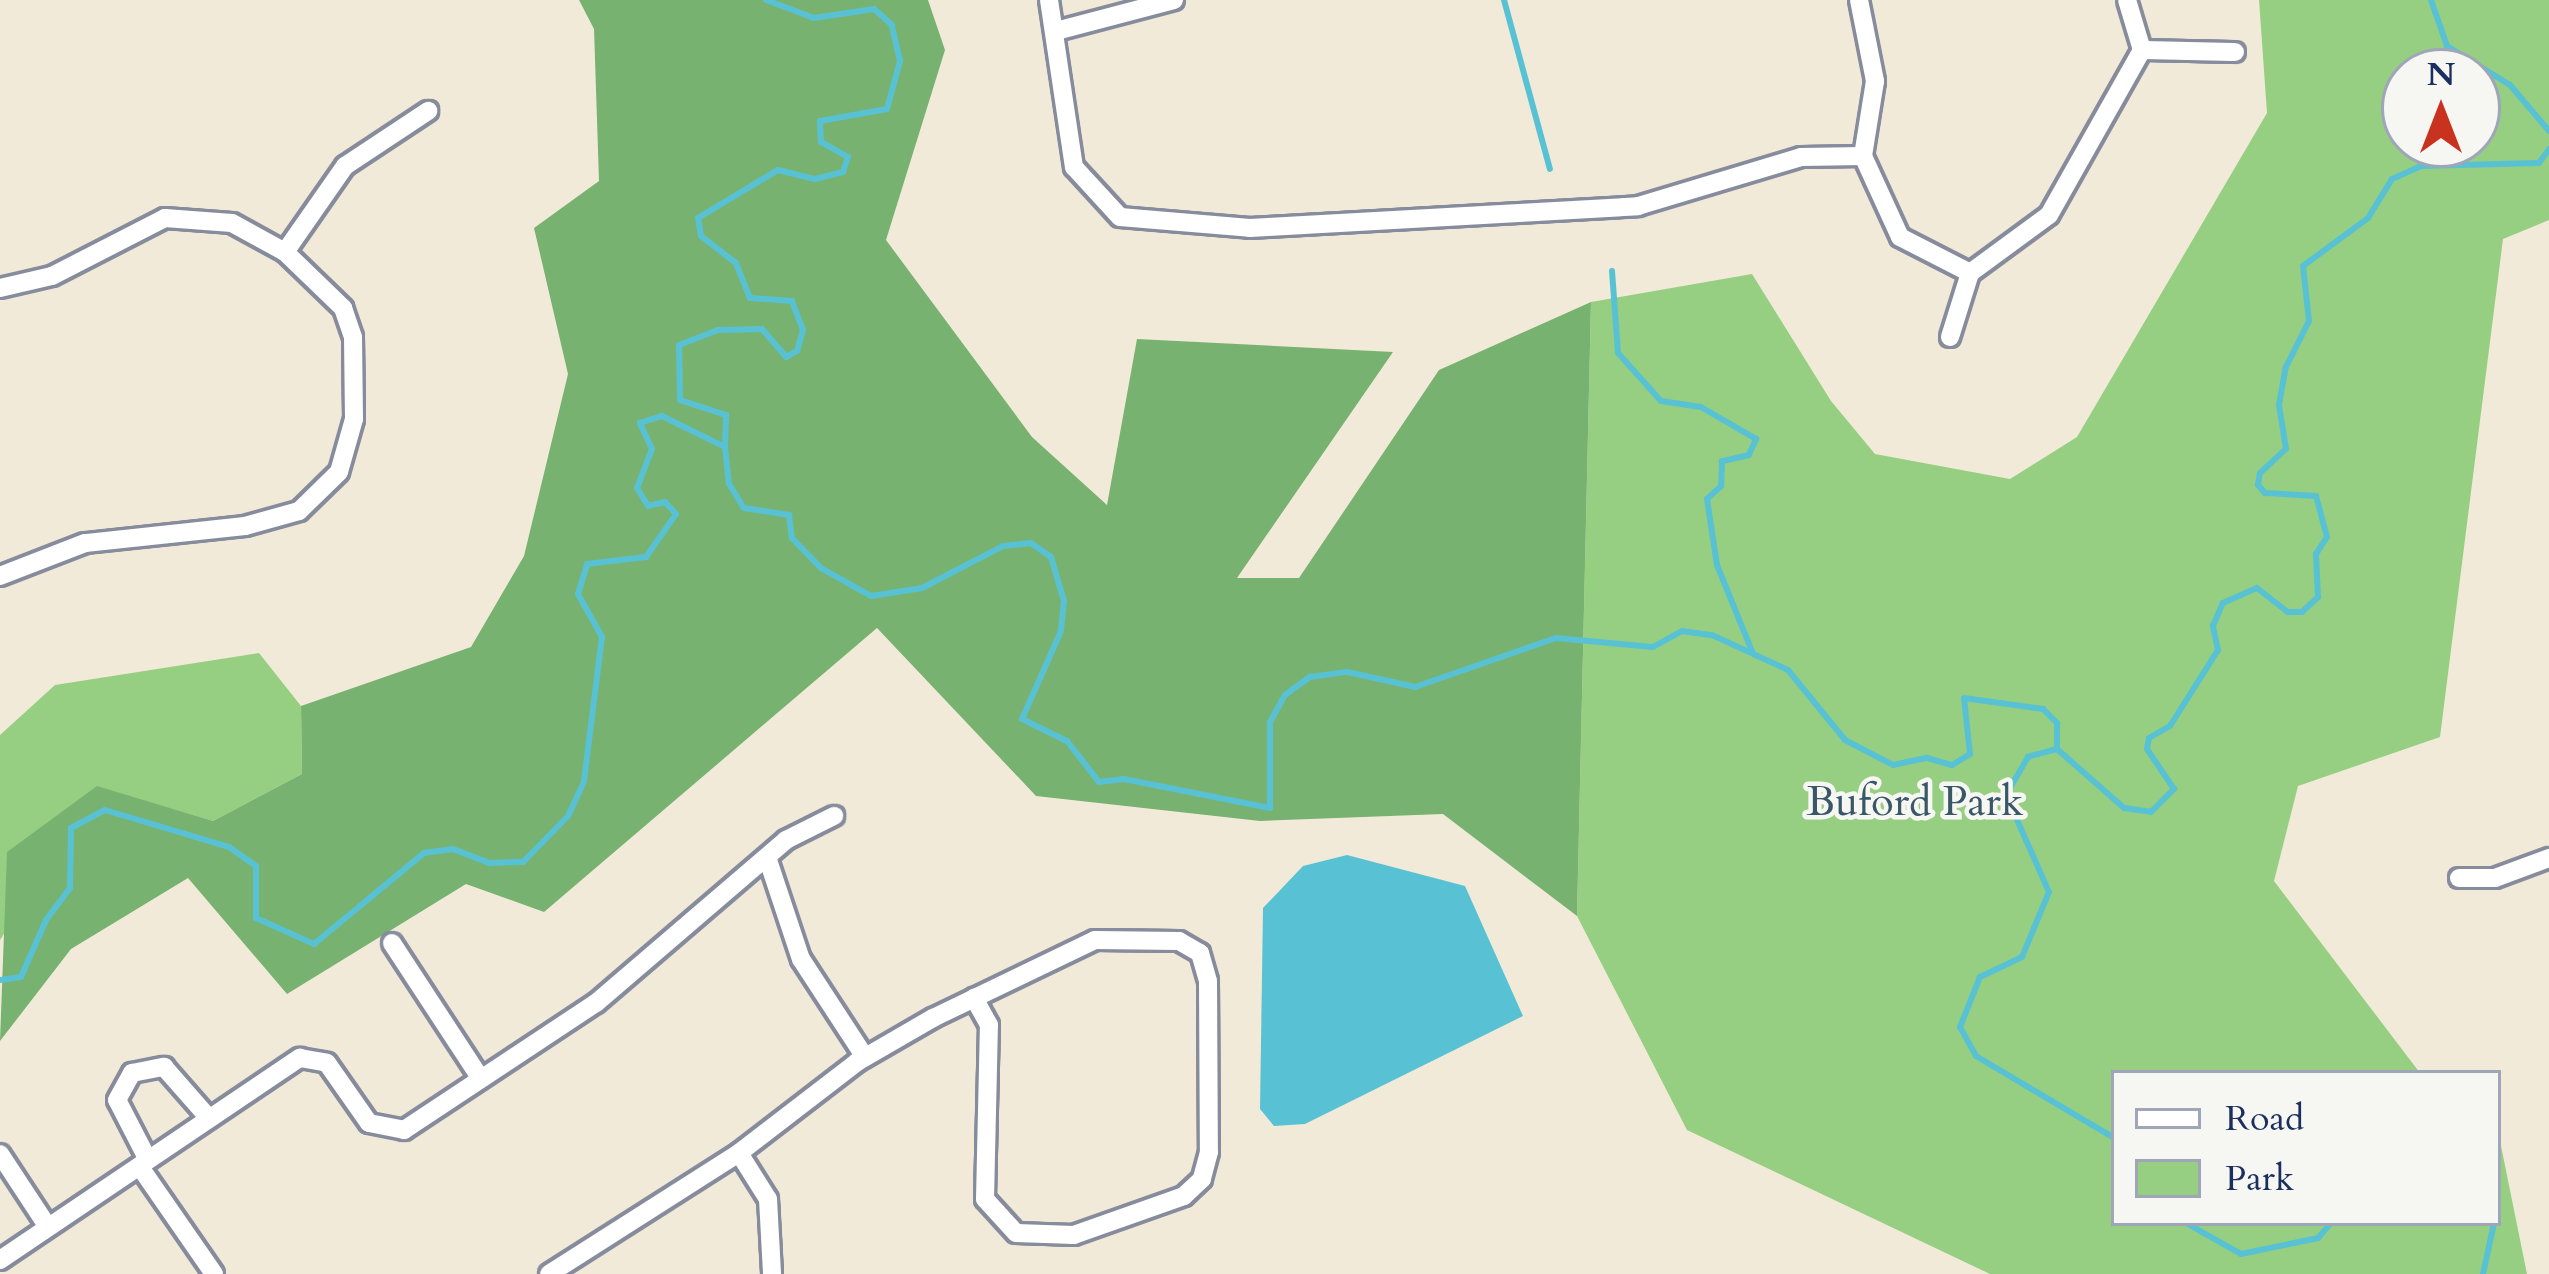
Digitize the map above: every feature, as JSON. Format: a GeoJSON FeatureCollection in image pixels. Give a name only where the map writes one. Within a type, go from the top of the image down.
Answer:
{"type":"FeatureCollection","features":[{"type":"Feature","properties":{"kind":"street"},"geometry":{"type":"LineString","coordinates":[[1049,0],[1074,167],[1120,217],[1250,228],[1638,206],[1801,157],[1863,156]]}},
{"type":"Feature","properties":{"kind":"street"},"geometry":{"type":"LineString","coordinates":[[1057,31],[1174,0]]}},
{"type":"Feature","properties":{"kind":"street"},"geometry":{"type":"LineString","coordinates":[[1859,0],[1875,80],[1863,156],[1900,237],[1970,273]]}},
{"type":"Feature","properties":{"kind":"street"},"geometry":{"type":"LineString","coordinates":[[1950,337],[1970,273],[2049,214],[2141,50],[2127,0]]}},
{"type":"Feature","properties":{"kind":"street"},"geometry":{"type":"LineString","coordinates":[[2141,50],[2235,52]]}},
{"type":"Feature","properties":{"kind":"street"},"geometry":{"type":"LineString","coordinates":[[285,252],[345,166],[428,111]]}},
{"type":"Feature","properties":{"kind":"street"},"geometry":{"type":"LineString","coordinates":[[0,288],[52,276],[165,218],[232,223],[285,252],[343,308],[352,337],[350,448],[323,492],[299,511],[245,526],[85,543],[0,576]]}},
{"type":"Feature","properties":{"kind":"street"},"geometry":{"type":"LineString","coordinates":[[0,1260],[300,1058],[327,1063],[369,1123],[388,1131],[404,1130],[655,959],[767,857],[834,816]]}},
{"type":"Feature","properties":{"kind":"street"},"geometry":{"type":"LineString","coordinates":[[767,857],[801,958],[866,1057]]}},
{"type":"Feature","properties":{"kind":"street"},"geometry":{"type":"LineString","coordinates":[[2459,878],[2495,878],[2548,861]]}},
{"type":"Feature","properties":{"kind":"street"},"geometry":{"type":"LineString","coordinates":[[549,1274],[739,1153],[866,1057],[974,998],[1095,940],[1179,941],[1200,953],[1208,1002],[1202,1179],[1184,1196],[1074,1235],[1016,1233],[985,1198],[989,1025],[974,998]]}},
{"type":"Feature","properties":{"kind":"street"},"geometry":{"type":"LineString","coordinates":[[392,944],[479,1076]]}},
{"type":"Feature","properties":{"kind":"street"},"geometry":{"type":"LineString","coordinates":[[208,1117],[164,1067],[132,1073],[119,1090],[119,1114],[214,1274]]}},
{"type":"Feature","properties":{"kind":"street"},"geometry":{"type":"LineString","coordinates":[[739,1153],[768,1198],[772,1274]]}},
{"type":"Feature","properties":{"kind":"street"},"geometry":{"type":"LineString","coordinates":[[0,1154],[47,1227]]}},
{"type":"Feature","properties":{"kind":"green space"},"geometry":{"type":"Polygon","coordinates":[[[579,0],[928,0],[945,50],[886,240],[1032,437],[1107,505],[1137,339],[1393,352],[1237,578],[1299,578],[1439,370],[1591,302],[1577,916],[1443,814],[1260,821],[1036,796],[877,628],[544,912],[466,884],[287,994],[188,878],[71,949],[0,1041],[7,852],[97,786],[213,821],[302,774],[301,706],[471,647],[524,556],[568,374],[534,228],[599,181],[594,29],[579,0]]]}},
{"type":"Feature","properties":{"kind":"green space","name":"Buford Park"},"geometry":{"type":"Polygon","coordinates":[[[2259,0],[2549,0],[2549,220],[2503,239],[2440,737],[2298,786],[2274,881],[2418,1070],[2111,1070],[2111,1226],[2501,1226],[2501,1146],[2527,1274],[1990,1274],[1687,1130],[1577,916],[1591,302],[1752,274],[1831,401],[1875,454],[2010,479],[2077,437],[2267,113],[2259,0]]]}},
{"type":"Feature","properties":{"kind":"green space"},"geometry":{"type":"Polygon","coordinates":[[[259,653],[301,706],[302,774],[213,821],[97,787],[0,940],[0,735],[55,685],[259,653]]]}},
{"type":"Feature","properties":{"kind":"water"},"geometry":{"type":"Polygon","coordinates":[[[1347,855],[1465,886],[1523,1016],[1305,1124],[1274,1126],[1260,1109],[1263,908],[1303,866],[1347,855]]]}},
{"type":"Feature","properties":{"kind":"waterway"},"geometry":{"type":"LineString","coordinates":[[725,447],[726,415],[680,400],[679,345],[718,330],[762,329],[786,357],[797,351],[803,330],[792,301],[750,298],[736,263],[701,236],[698,218],[778,170],[815,179],[843,172],[848,157],[821,142],[820,121],[887,109],[900,61],[892,25],[874,9],[814,18],[766,0]]}},
{"type":"Feature","properties":{"kind":"waterway"},"geometry":{"type":"LineString","coordinates":[[1504,0],[1550,169]]}},
{"type":"Feature","properties":{"kind":"waterway"},"geometry":{"type":"LineString","coordinates":[[2431,0],[2447,46],[2510,85],[2549,131]]}},
{"type":"Feature","properties":{"kind":"waterway"},"geometry":{"type":"LineString","coordinates":[[2057,749],[2124,808],[2151,812],[2174,789],[2147,749],[2149,738],[2170,726],[2218,650],[2213,626],[2223,603],[2257,588],[2288,612],[2302,612],[2318,597],[2316,554],[2327,537],[2316,496],[2265,493],[2258,485],[2260,473],[2286,449],[2279,405],[2286,367],[2309,321],[2303,266],[2368,218],[2392,179],[2421,166],[2539,163],[2549,149]]}},
{"type":"Feature","properties":{"kind":"waterway"},"geometry":{"type":"LineString","coordinates":[[1612,271],[1618,353],[1661,401],[1701,407],[1756,439],[1749,455],[1722,461],[1721,486],[1707,499],[1717,565],[1752,651]]}},
{"type":"Feature","properties":{"kind":"waterway"},"geometry":{"type":"LineString","coordinates":[[0,980],[21,977],[46,920],[70,888],[71,828],[105,810],[229,847],[256,866],[256,918],[314,944],[424,853],[453,849],[490,863],[523,862],[568,816],[584,781],[602,637],[578,594],[587,564],[646,557],[676,514],[665,502],[648,506],[637,488],[652,449],[640,423],[662,416],[725,447],[729,484],[744,508],[789,515],[792,538],[821,568],[871,596],[922,588],[1003,546],[1031,543],[1051,557],[1064,601],[1061,631],[1022,719],[1067,741],[1099,782],[1124,779],[1270,808],[1270,722],[1285,695],[1310,677],[1347,672],[1415,687],[1556,638],[1653,647],[1682,631],[1712,635],[1788,670],[1845,740],[1893,765],[1927,758],[1952,765],[1970,754],[1964,698],[2043,709],[2057,723],[2057,749],[2028,757],[2006,795],[2049,892],[2022,957],[1980,977],[1960,1027],[1976,1056],[2111,1136]]}},
{"type":"Feature","properties":{"kind":"waterway"},"geometry":{"type":"LineString","coordinates":[[2191,1226],[2241,1254],[2318,1238],[2328,1226]]}},
{"type":"Feature","properties":{"kind":"waterway"},"geometry":{"type":"LineString","coordinates":[[2483,1274],[2493,1226]]}}]}
